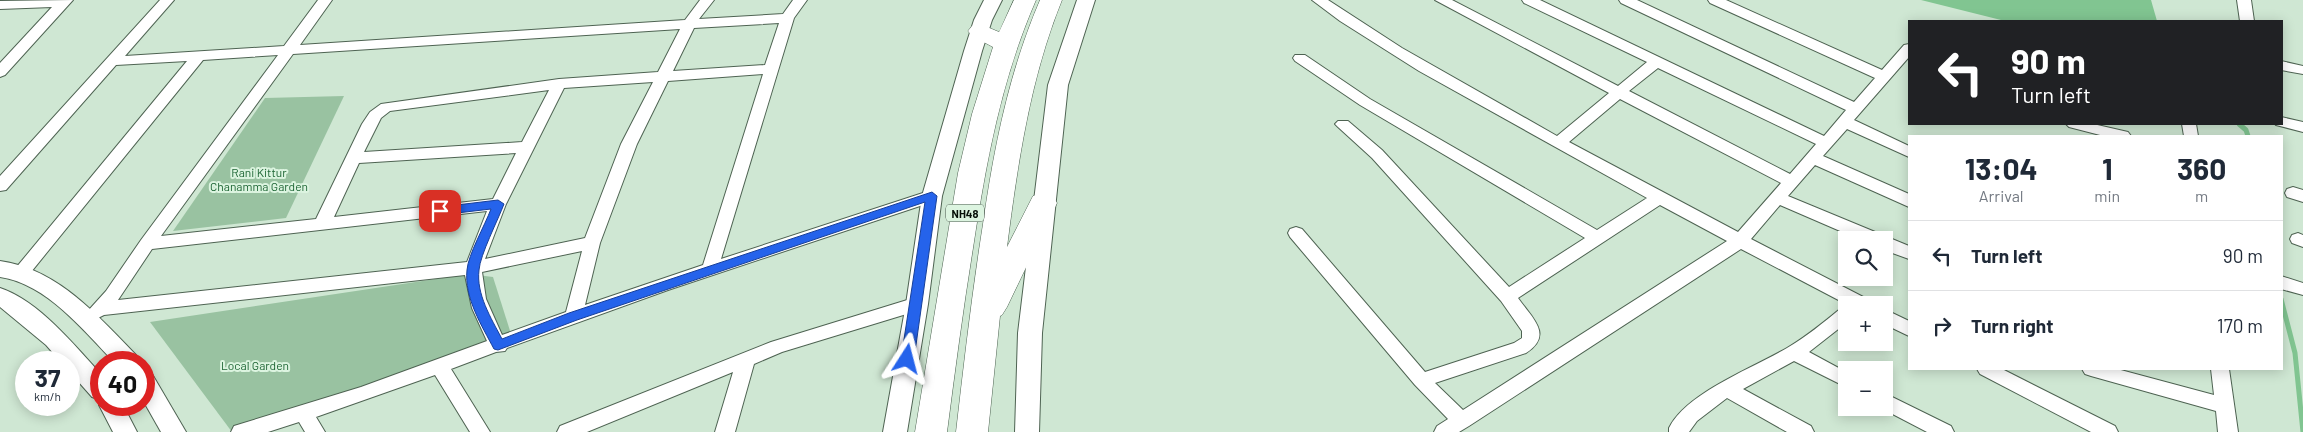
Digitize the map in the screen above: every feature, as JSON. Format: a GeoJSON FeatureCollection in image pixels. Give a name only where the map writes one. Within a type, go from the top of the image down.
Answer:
{"type":"FeatureCollection","features":[{"type":"Feature","properties":{"kind":"highway","name":"NH48"},"geometry":{"type":"LineString","coordinates":[[931,432],[946,323],[972,170],[987,104],[1005,44],[1025,0]]}},
{"type":"Feature","properties":{"kind":"highway","name":"NH48"},"geometry":{"type":"LineString","coordinates":[[972,432],[987,286],[1015,106],[1026,64],[1051,0]]}},
{"type":"Feature","properties":{"kind":"highway"},"geometry":{"type":"LineString","coordinates":[[980,31],[1005,44]]}},
{"type":"Feature","properties":{"kind":"highway"},"geometry":{"type":"LineString","coordinates":[[984,328],[1043,203]]}},
{"type":"Feature","properties":{"kind":"street"},"geometry":{"type":"LineString","coordinates":[[0,186],[167,0]]}},
{"type":"Feature","properties":{"kind":"street"},"geometry":{"type":"LineString","coordinates":[[93,314],[112,296],[147,244],[325,0]]}},
{"type":"Feature","properties":{"kind":"street"},"geometry":{"type":"LineString","coordinates":[[573,316],[592,243],[629,144],[689,24],[707,0]]}},
{"type":"Feature","properties":{"kind":"street"},"geometry":{"type":"LineString","coordinates":[[710,269],[787,18],[800,0]]}},
{"type":"Feature","properties":{"kind":"street"},"geometry":{"type":"LineString","coordinates":[[895,432],[932,196],[983,20],[993,0]]}},
{"type":"Feature","properties":{"kind":"street"},"geometry":{"type":"LineString","coordinates":[[1027,432],[1030,333],[1043,203],[1058,85],[1086,0]]}},
{"type":"Feature","properties":{"kind":"street"},"geometry":{"type":"LineString","coordinates":[[1319,0],[1351,23],[1410,60],[1658,199],[1838,296]]}},
{"type":"Feature","properties":{"kind":"street"},"geometry":{"type":"LineString","coordinates":[[1442,0],[1792,182]]}},
{"type":"Feature","properties":{"kind":"street"},"geometry":{"type":"LineString","coordinates":[[1529,0],[1826,143]]}},
{"type":"Feature","properties":{"kind":"street"},"geometry":{"type":"LineString","coordinates":[[1626,0],[1856,109]]}},
{"type":"Feature","properties":{"kind":"street"},"geometry":{"type":"LineString","coordinates":[[1716,0],[1884,76]]}},
{"type":"Feature","properties":{"kind":"street"},"geometry":{"type":"LineString","coordinates":[[2244,0],[2246,20]]}},
{"type":"Feature","properties":{"kind":"street"},"geometry":{"type":"LineString","coordinates":[[0,5],[65,1]]}},
{"type":"Feature","properties":{"kind":"street"},"geometry":{"type":"LineString","coordinates":[[0,72],[65,1]]}},
{"type":"Feature","properties":{"kind":"street"},"geometry":{"type":"LineString","coordinates":[[113,61],[787,18]]}},
{"type":"Feature","properties":{"kind":"street"},"geometry":{"type":"LineString","coordinates":[[0,50],[21,49]]}},
{"type":"Feature","properties":{"kind":"street"},"geometry":{"type":"LineString","coordinates":[[1444,432],[1740,242],[1908,49]]}},
{"type":"Feature","properties":{"kind":"street"},"geometry":{"type":"LineString","coordinates":[[120,351],[93,314],[46,285],[10,271],[199,55]]}},
{"type":"Feature","properties":{"kind":"street"},"geometry":{"type":"LineString","coordinates":[[1300,58],[1364,102],[1598,238]]}},
{"type":"Feature","properties":{"kind":"street"},"geometry":{"type":"LineString","coordinates":[[1558,143],[1657,61]]}},
{"type":"Feature","properties":{"kind":"street"},"geometry":{"type":"LineString","coordinates":[[2283,65],[2303,70]]}},
{"type":"Feature","properties":{"kind":"street"},"geometry":{"type":"LineString","coordinates":[[322,224],[352,158],[376,114],[386,107],[559,84],[770,69]]}},
{"type":"Feature","properties":{"kind":"street"},"geometry":{"type":"LineString","coordinates":[[498,346],[479,306],[473,283],[473,268],[498,204],[559,84]]}},
{"type":"Feature","properties":{"kind":"street"},"geometry":{"type":"LineString","coordinates":[[1844,122],[1908,152]]}},
{"type":"Feature","properties":{"kind":"street"},"geometry":{"type":"LineString","coordinates":[[2283,122],[2303,127]]}},
{"type":"Feature","properties":{"kind":"street"},"geometry":{"type":"LineString","coordinates":[[1343,124],[1377,154],[1507,296],[1531,330],[1532,341],[1520,348],[1421,380]]}},
{"type":"Feature","properties":{"kind":"street"},"geometry":{"type":"LineString","coordinates":[[2078,125],[2119,135]]}},
{"type":"Feature","properties":{"kind":"street"},"geometry":{"type":"LineString","coordinates":[[352,158],[527,147]]}},
{"type":"Feature","properties":{"kind":"street"},"geometry":{"type":"LineString","coordinates":[[1813,158],[1908,201]]}},
{"type":"Feature","properties":{"kind":"street"},"geometry":{"type":"LineString","coordinates":[[242,432],[306,414],[498,346],[573,316],[932,196]]}},
{"type":"Feature","properties":{"kind":"street"},"geometry":{"type":"LineString","coordinates":[[1778,198],[1856,231]]}},
{"type":"Feature","properties":{"kind":"street"},"geometry":{"type":"LineString","coordinates":[[1507,296],[1658,199]]}},
{"type":"Feature","properties":{"kind":"street"},"geometry":{"type":"LineString","coordinates":[[147,244],[498,204]]}},
{"type":"Feature","properties":{"kind":"street"},"geometry":{"type":"LineString","coordinates":[[1296,233],[1421,380],[1462,421]]}},
{"type":"Feature","properties":{"kind":"street"},"geometry":{"type":"LineString","coordinates":[[93,314],[473,268],[592,243]]}},
{"type":"Feature","properties":{"kind":"street"},"geometry":{"type":"LineString","coordinates":[[1893,247],[1908,253]]}},
{"type":"Feature","properties":{"kind":"street"},"geometry":{"type":"LineString","coordinates":[[0,298],[14,304],[54,339],[90,378]]}},
{"type":"Feature","properties":{"kind":"street"},"geometry":{"type":"LineString","coordinates":[[567,432],[777,347],[916,304]]}},
{"type":"Feature","properties":{"kind":"street"},"geometry":{"type":"LineString","coordinates":[[1679,432],[1678,428],[1686,419],[1725,388],[1794,353],[1838,321]]}},
{"type":"Feature","properties":{"kind":"street"},"geometry":{"type":"LineString","coordinates":[[1893,321],[1908,328]]}},
{"type":"Feature","properties":{"kind":"street"},"geometry":{"type":"LineString","coordinates":[[1794,353],[1838,376]]}},
{"type":"Feature","properties":{"kind":"street"},"geometry":{"type":"LineString","coordinates":[[725,432],[746,360]]}},
{"type":"Feature","properties":{"kind":"street"},"geometry":{"type":"LineString","coordinates":[[440,367],[480,432]]}},
{"type":"Feature","properties":{"kind":"street"},"geometry":{"type":"LineString","coordinates":[[1988,370],[2108,432]]}},
{"type":"Feature","properties":{"kind":"street"},"geometry":{"type":"LineString","coordinates":[[2095,370],[2225,406]]}},
{"type":"Feature","properties":{"kind":"street"},"geometry":{"type":"LineString","coordinates":[[2220,370],[2228,432]]}},
{"type":"Feature","properties":{"kind":"street"},"geometry":{"type":"LineString","coordinates":[[1725,388],[1804,432]]}},
{"type":"Feature","properties":{"kind":"street"},"geometry":{"type":"LineString","coordinates":[[155,400],[174,432]]}},
{"type":"Feature","properties":{"kind":"street"},"geometry":{"type":"LineString","coordinates":[[1893,405],[1944,432]]}},
{"type":"Feature","properties":{"kind":"street"},"geometry":{"type":"LineString","coordinates":[[306,414],[315,432]]}},
{"type":"Feature","properties":{"kind":"street"},"geometry":{"type":"LineString","coordinates":[[117,416],[125,432]]}},
{"type":"Feature","properties":{"kind":"green space","name":"Rani Kittur Chanamma Garden"},"geometry":{"type":"Polygon","coordinates":[[[344,96],[286,218],[173,231],[265,98],[344,96]]]}},
{"type":"Feature","properties":{"kind":"green space","name":"Local Garden"},"geometry":{"type":"Polygon","coordinates":[[[469,274],[493,277],[511,334],[346,395],[232,432],[150,322],[469,274]]]}},
{"type":"Feature","properties":{"kind":"shaded area"},"geometry":{"type":"Polygon","coordinates":[[[1921,0],[2151,0],[2157,20],[2001,20],[1921,0]]]}},
{"type":"Feature","properties":{"kind":"waterway"},"geometry":{"type":"LineString","coordinates":[[2240,125],[2246,130],[2248,135]]}},
{"type":"Feature","properties":{"kind":"waterway"},"geometry":{"type":"LineString","coordinates":[[2283,307],[2295,353],[2303,432]]}},
{"type":"Feature","properties":{"kind":"route"},"geometry":{"type":"LineString","coordinates":[[440,211],[498,204],[473,268],[473,283],[479,306],[498,346],[573,316],[932,196],[907,359]]}}]}
